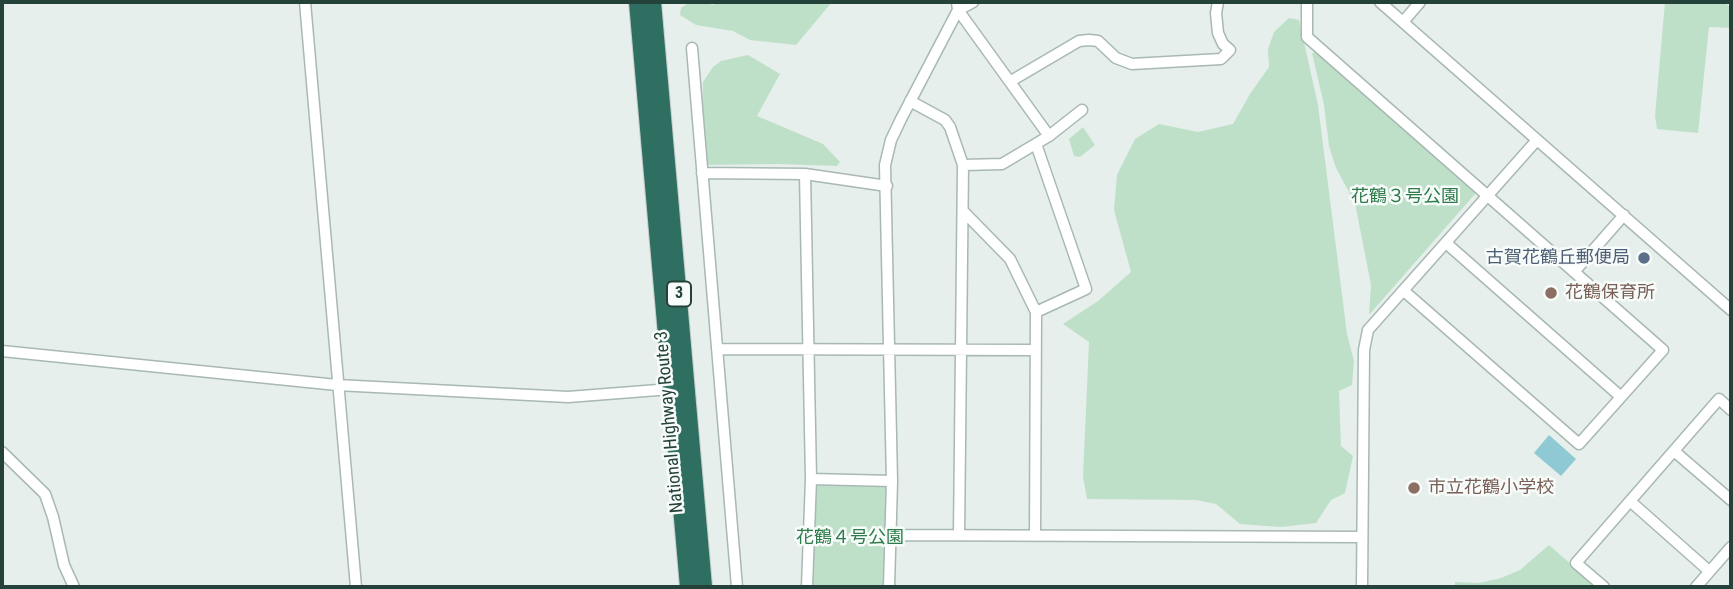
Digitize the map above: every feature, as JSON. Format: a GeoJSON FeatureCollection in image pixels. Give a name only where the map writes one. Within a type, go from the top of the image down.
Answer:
{"type":"FeatureCollection","features":[{"type":"Feature","properties":{"kind":"highway","name":"National Highway Route 3"},"geometry":{"type":"LineString","coordinates":[[637,2],[688,587]]}},
{"type":"Feature","properties":{"kind":"highway","name":"National Highway Route 3"},"geometry":{"type":"LineString","coordinates":[[653,2],[704,587]]}},
{"type":"Feature","properties":{"kind":"street"},"geometry":{"type":"LineString","coordinates":[[305,2],[356,587]]}},
{"type":"Feature","properties":{"kind":"street"},"geometry":{"type":"LineString","coordinates":[[889,587],[892,481],[885,165],[891,139],[958,6],[973,2]]}},
{"type":"Feature","properties":{"kind":"street"},"geometry":{"type":"LineString","coordinates":[[1011,81],[1079,41],[1098,41],[1116,58],[1132,64],[1221,59],[1230,50],[1223,44],[1219,33],[1216,13],[1218,2]]}},
{"type":"Feature","properties":{"kind":"street"},"geometry":{"type":"LineString","coordinates":[[1307,2],[1307,37],[1663,350],[1579,444],[1404,291]]}},
{"type":"Feature","properties":{"kind":"street"},"geometry":{"type":"LineString","coordinates":[[1380,2],[1731,310]]}},
{"type":"Feature","properties":{"kind":"street"},"geometry":{"type":"LineString","coordinates":[[1403,22],[1420,2]]}},
{"type":"Feature","properties":{"kind":"street"},"geometry":{"type":"LineString","coordinates":[[958,6],[1049,136]]}},
{"type":"Feature","properties":{"kind":"street"},"geometry":{"type":"LineString","coordinates":[[692,48],[737,587]]}},
{"type":"Feature","properties":{"kind":"street"},"geometry":{"type":"LineString","coordinates":[[910,101],[945,120],[963,165],[959,536]]}},
{"type":"Feature","properties":{"kind":"street"},"geometry":{"type":"LineString","coordinates":[[963,165],[1002,164],[1049,136],[1082,110]]}},
{"type":"Feature","properties":{"kind":"street"},"geometry":{"type":"LineString","coordinates":[[1362,587],[1364,340],[1368,330],[1537,140]]}},
{"type":"Feature","properties":{"kind":"street"},"geometry":{"type":"LineString","coordinates":[[1036,144],[1086,289],[1036,312]]}},
{"type":"Feature","properties":{"kind":"street"},"geometry":{"type":"LineString","coordinates":[[702,173],[805,174],[887,186]]}},
{"type":"Feature","properties":{"kind":"street"},"geometry":{"type":"LineString","coordinates":[[805,174],[811,479],[807,587]]}},
{"type":"Feature","properties":{"kind":"street"},"geometry":{"type":"LineString","coordinates":[[963,211],[1010,259],[1036,312],[1035,536]]}},
{"type":"Feature","properties":{"kind":"street"},"geometry":{"type":"LineString","coordinates":[[1574,272],[1624,215]]}},
{"type":"Feature","properties":{"kind":"street"},"geometry":{"type":"LineString","coordinates":[[1446,243],[1620,396]]}},
{"type":"Feature","properties":{"kind":"street"},"geometry":{"type":"LineString","coordinates":[[717,349],[1035,350]]}},
{"type":"Feature","properties":{"kind":"street"},"geometry":{"type":"LineString","coordinates":[[2,351],[337,385],[568,397],[671,389]]}},
{"type":"Feature","properties":{"kind":"street"},"geometry":{"type":"LineString","coordinates":[[1604,587],[1576,563],[1719,400],[1731,410]]}},
{"type":"Feature","properties":{"kind":"street"},"geometry":{"type":"LineString","coordinates":[[1674,451],[1731,500]]}},
{"type":"Feature","properties":{"kind":"street"},"geometry":{"type":"LineString","coordinates":[[2,452],[45,494],[64,565],[74,587]]}},
{"type":"Feature","properties":{"kind":"street"},"geometry":{"type":"LineString","coordinates":[[811,479],[892,481]]}},
{"type":"Feature","properties":{"kind":"street"},"geometry":{"type":"LineString","coordinates":[[1630,501],[1709,571]]}},
{"type":"Feature","properties":{"kind":"street"},"geometry":{"type":"LineString","coordinates":[[890,535],[1362,537]]}},
{"type":"Feature","properties":{"kind":"street"},"geometry":{"type":"LineString","coordinates":[[1696,587],[1731,547]]}},
{"type":"Feature","properties":{"kind":"green space"},"geometry":{"type":"Polygon","coordinates":[[[690,2],[713,5],[717,2],[832,2],[796,45],[750,40],[733,31],[696,25],[680,15],[681,8],[690,2]]]}},
{"type":"Feature","properties":{"kind":"green space"},"geometry":{"type":"Polygon","coordinates":[[[1665,2],[1724,2],[1731,8],[1731,28],[1709,27],[1698,133],[1657,129],[1655,116],[1665,2]]]}},
{"type":"Feature","properties":{"kind":"green space"},"geometry":{"type":"Polygon","coordinates":[[[1289,18],[1299,20],[1318,105],[1347,334],[1354,361],[1352,385],[1339,391],[1341,446],[1353,456],[1345,493],[1331,500],[1316,523],[1281,527],[1240,524],[1216,504],[1196,500],[1087,499],[1083,477],[1089,342],[1063,324],[1098,301],[1131,272],[1114,210],[1117,175],[1135,139],[1159,124],[1198,132],[1233,124],[1269,67],[1268,49],[1274,32],[1289,18]]]}},
{"type":"Feature","properties":{"kind":"green space","name":"花鶴３号公園"},"geometry":{"type":"Polygon","coordinates":[[[1317,52],[1473,189],[1475,194],[1369,315],[1371,285],[1355,203],[1336,168],[1329,146],[1324,105],[1312,53],[1317,52]]]}},
{"type":"Feature","properties":{"kind":"green space"},"geometry":{"type":"Polygon","coordinates":[[[748,55],[780,74],[757,116],[823,144],[840,162],[837,166],[707,165],[702,115],[703,82],[713,67],[721,61],[748,55]]]}},
{"type":"Feature","properties":{"kind":"green space"},"geometry":{"type":"Polygon","coordinates":[[[1083,127],[1095,145],[1080,157],[1074,156],[1069,139],[1083,127]]]}},
{"type":"Feature","properties":{"kind":"green space","name":"花鶴４号公園"},"geometry":{"type":"Polygon","coordinates":[[[818,484],[884,485],[888,489],[884,587],[811,587],[815,488],[818,484]]]}},
{"type":"Feature","properties":{"kind":"green space"},"geometry":{"type":"Polygon","coordinates":[[[1549,545],[1597,587],[1455,587],[1455,582],[1479,583],[1520,570],[1549,545]]]}},
{"type":"Feature","properties":{"kind":"water"},"geometry":{"type":"Polygon","coordinates":[[[1549,435],[1576,459],[1561,476],[1534,453],[1549,435]]]}},
{"type":"Feature","properties":{"kind":"place","name":"古賀花鶴丘郵便局"},"geometry":{"type":"Point","coordinates":[1644,258]}},
{"type":"Feature","properties":{"kind":"place","name":"花鶴保育所"},"geometry":{"type":"Point","coordinates":[1551,293]}},
{"type":"Feature","properties":{"kind":"place","name":"市立花鶴小学校"},"geometry":{"type":"Point","coordinates":[1414,488]}}]}
